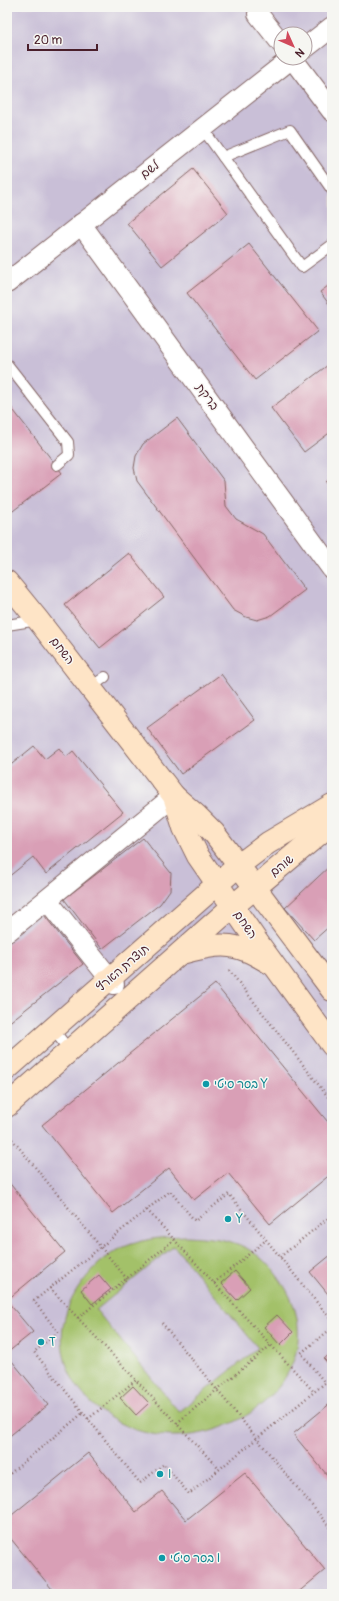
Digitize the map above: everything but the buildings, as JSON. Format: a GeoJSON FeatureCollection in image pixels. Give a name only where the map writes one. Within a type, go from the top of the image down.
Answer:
{"type":"FeatureCollection","features":[{"type":"Feature","properties":{"kind":"street"},"geometry":{"type":"LineString","coordinates":[[258,14],[273,33]]}},
{"type":"Feature","properties":{"kind":"street"},"geometry":{"type":"LineString","coordinates":[[313,42],[332,27]]}},
{"type":"Feature","properties":{"kind":"street","name":"לשם"},"geometry":{"type":"LineString","coordinates":[[7,283],[282,66]]}},
{"type":"Feature","properties":{"kind":"street"},"geometry":{"type":"LineString","coordinates":[[298,66],[332,111]]}},
{"type":"Feature","properties":{"kind":"street","name":"ברקת"},"geometry":{"type":"LineString","coordinates":[[81,224],[332,569]]}},
{"type":"Feature","properties":{"kind":"street","name":"השחם"},"geometry":{"type":"LineString","coordinates":[[7,582],[38,620],[98,682],[174,796],[214,833],[332,990]]}},
{"type":"Feature","properties":{"kind":"street"},"geometry":{"type":"LineString","coordinates":[[7,932],[174,796]]}},
{"type":"Feature","properties":{"kind":"street","name":"השחם"},"geometry":{"type":"LineString","coordinates":[[174,796],[184,828],[198,856],[232,908],[332,1045]]}},
{"type":"Feature","properties":{"kind":"street"},"geometry":{"type":"LineString","coordinates":[[239,865],[268,843],[332,805]]}},
{"type":"Feature","properties":{"kind":"street","name":"שוהם"},"geometry":{"type":"LineString","coordinates":[[232,908],[332,823]]}},
{"type":"Feature","properties":{"kind":"street","name":"תוצרת הארץ"},"geometry":{"type":"LineString","coordinates":[[7,1069],[53,1029],[112,982],[239,865]]}},
{"type":"Feature","properties":{"kind":"street"},"geometry":{"type":"LineString","coordinates":[[46,900],[112,982]]}},
{"type":"Feature","properties":{"kind":"street"},"geometry":{"type":"LineString","coordinates":[[7,1106],[232,908]]}},
{"type":"Feature","properties":{"kind":"street"},"geometry":{"type":"LineString","coordinates":[[180,953],[209,947],[230,946],[251,952],[273,964]]}},
{"type":"Feature","properties":{"kind":"lane"},"geometry":{"type":"LineString","coordinates":[[203,128],[302,267],[332,245]]}},
{"type":"Feature","properties":{"kind":"lane"},"geometry":{"type":"LineString","coordinates":[[223,157],[290,130],[332,190]]}},
{"type":"Feature","properties":{"kind":"lane"},"geometry":{"type":"LineString","coordinates":[[7,364],[68,442],[69,455],[57,465]]}},
{"type":"Feature","properties":{"kind":"lane"},"geometry":{"type":"LineString","coordinates":[[7,625],[38,620]]}},
{"type":"Feature","properties":{"kind":"lane"},"geometry":{"type":"LineString","coordinates":[[53,1029],[69,1050]]}},
{"type":"Feature","properties":{"kind":"path"},"geometry":{"type":"LineString","coordinates":[[209,947],[226,965],[332,1102]]}},
{"type":"Feature","properties":{"kind":"path"},"geometry":{"type":"LineString","coordinates":[[7,1132],[127,1279]]}},
{"type":"Feature","properties":{"kind":"path"},"geometry":{"type":"LineString","coordinates":[[332,1321],[229,1194],[195,1221],[170,1191],[34,1302],[58,1332],[34,1352],[140,1483],[164,1464],[189,1494],[325,1383],[301,1353],[332,1328]]}},
{"type":"Feature","properties":{"kind":"path"},"geometry":{"type":"LineString","coordinates":[[147,1210],[314,1392]]}},
{"type":"Feature","properties":{"kind":"path"},"geometry":{"type":"LineString","coordinates":[[280,1257],[332,1215]]}},
{"type":"Feature","properties":{"kind":"path"},"geometry":{"type":"LineString","coordinates":[[78,1318],[175,1240]]}},
{"type":"Feature","properties":{"kind":"path"},"geometry":{"type":"LineString","coordinates":[[214,1283],[266,1240]]}},
{"type":"Feature","properties":{"kind":"path"},"geometry":{"type":"LineString","coordinates":[[50,1288],[219,1469]]}},
{"type":"Feature","properties":{"kind":"path"},"geometry":{"type":"LineString","coordinates":[[162,1323],[332,1530]]}},
{"type":"Feature","properties":{"kind":"path"},"geometry":{"type":"LineString","coordinates":[[177,1423],[271,1345]]}},
{"type":"Feature","properties":{"kind":"path"},"geometry":{"type":"LineString","coordinates":[[88,1419],[136,1380]]}},
{"type":"Feature","properties":{"kind":"path"},"geometry":{"type":"LineString","coordinates":[[7,1476],[84,1413]]}},
{"type":"Feature","properties":{"kind":"shaded area"},"geometry":{"type":"Polygon","coordinates":[[[7,7],[332,7],[332,1594],[7,1594],[7,7]]]}},
{"type":"Feature","properties":{"kind":"green space"},"geometry":{"type":"Polygon","coordinates":[[[186,1236],[213,1238],[240,1245],[252,1251],[263,1260],[281,1281],[295,1310],[298,1339],[292,1365],[277,1389],[256,1409],[231,1424],[202,1433],[172,1436],[145,1432],[119,1423],[97,1408],[80,1390],[68,1368],[62,1343],[65,1317],[77,1290],[99,1263],[116,1251],[141,1241],[186,1236]],[[174,1246],[96,1310],[179,1412],[258,1348],[174,1246]]]}},
{"type":"Feature","properties":{"kind":"place","name":"בסר סיטי Y"},"geometry":{"type":"Point","coordinates":[206,1084]}},
{"type":"Feature","properties":{"kind":"place","name":"Y"},"geometry":{"type":"Point","coordinates":[228,1219]}},
{"type":"Feature","properties":{"kind":"place","name":"T"},"geometry":{"type":"Point","coordinates":[41,1342]}},
{"type":"Feature","properties":{"kind":"place","name":"I"},"geometry":{"type":"Point","coordinates":[160,1474]}},
{"type":"Feature","properties":{"kind":"place","name":"בסר סיטי I"},"geometry":{"type":"Point","coordinates":[162,1558]}}]}
